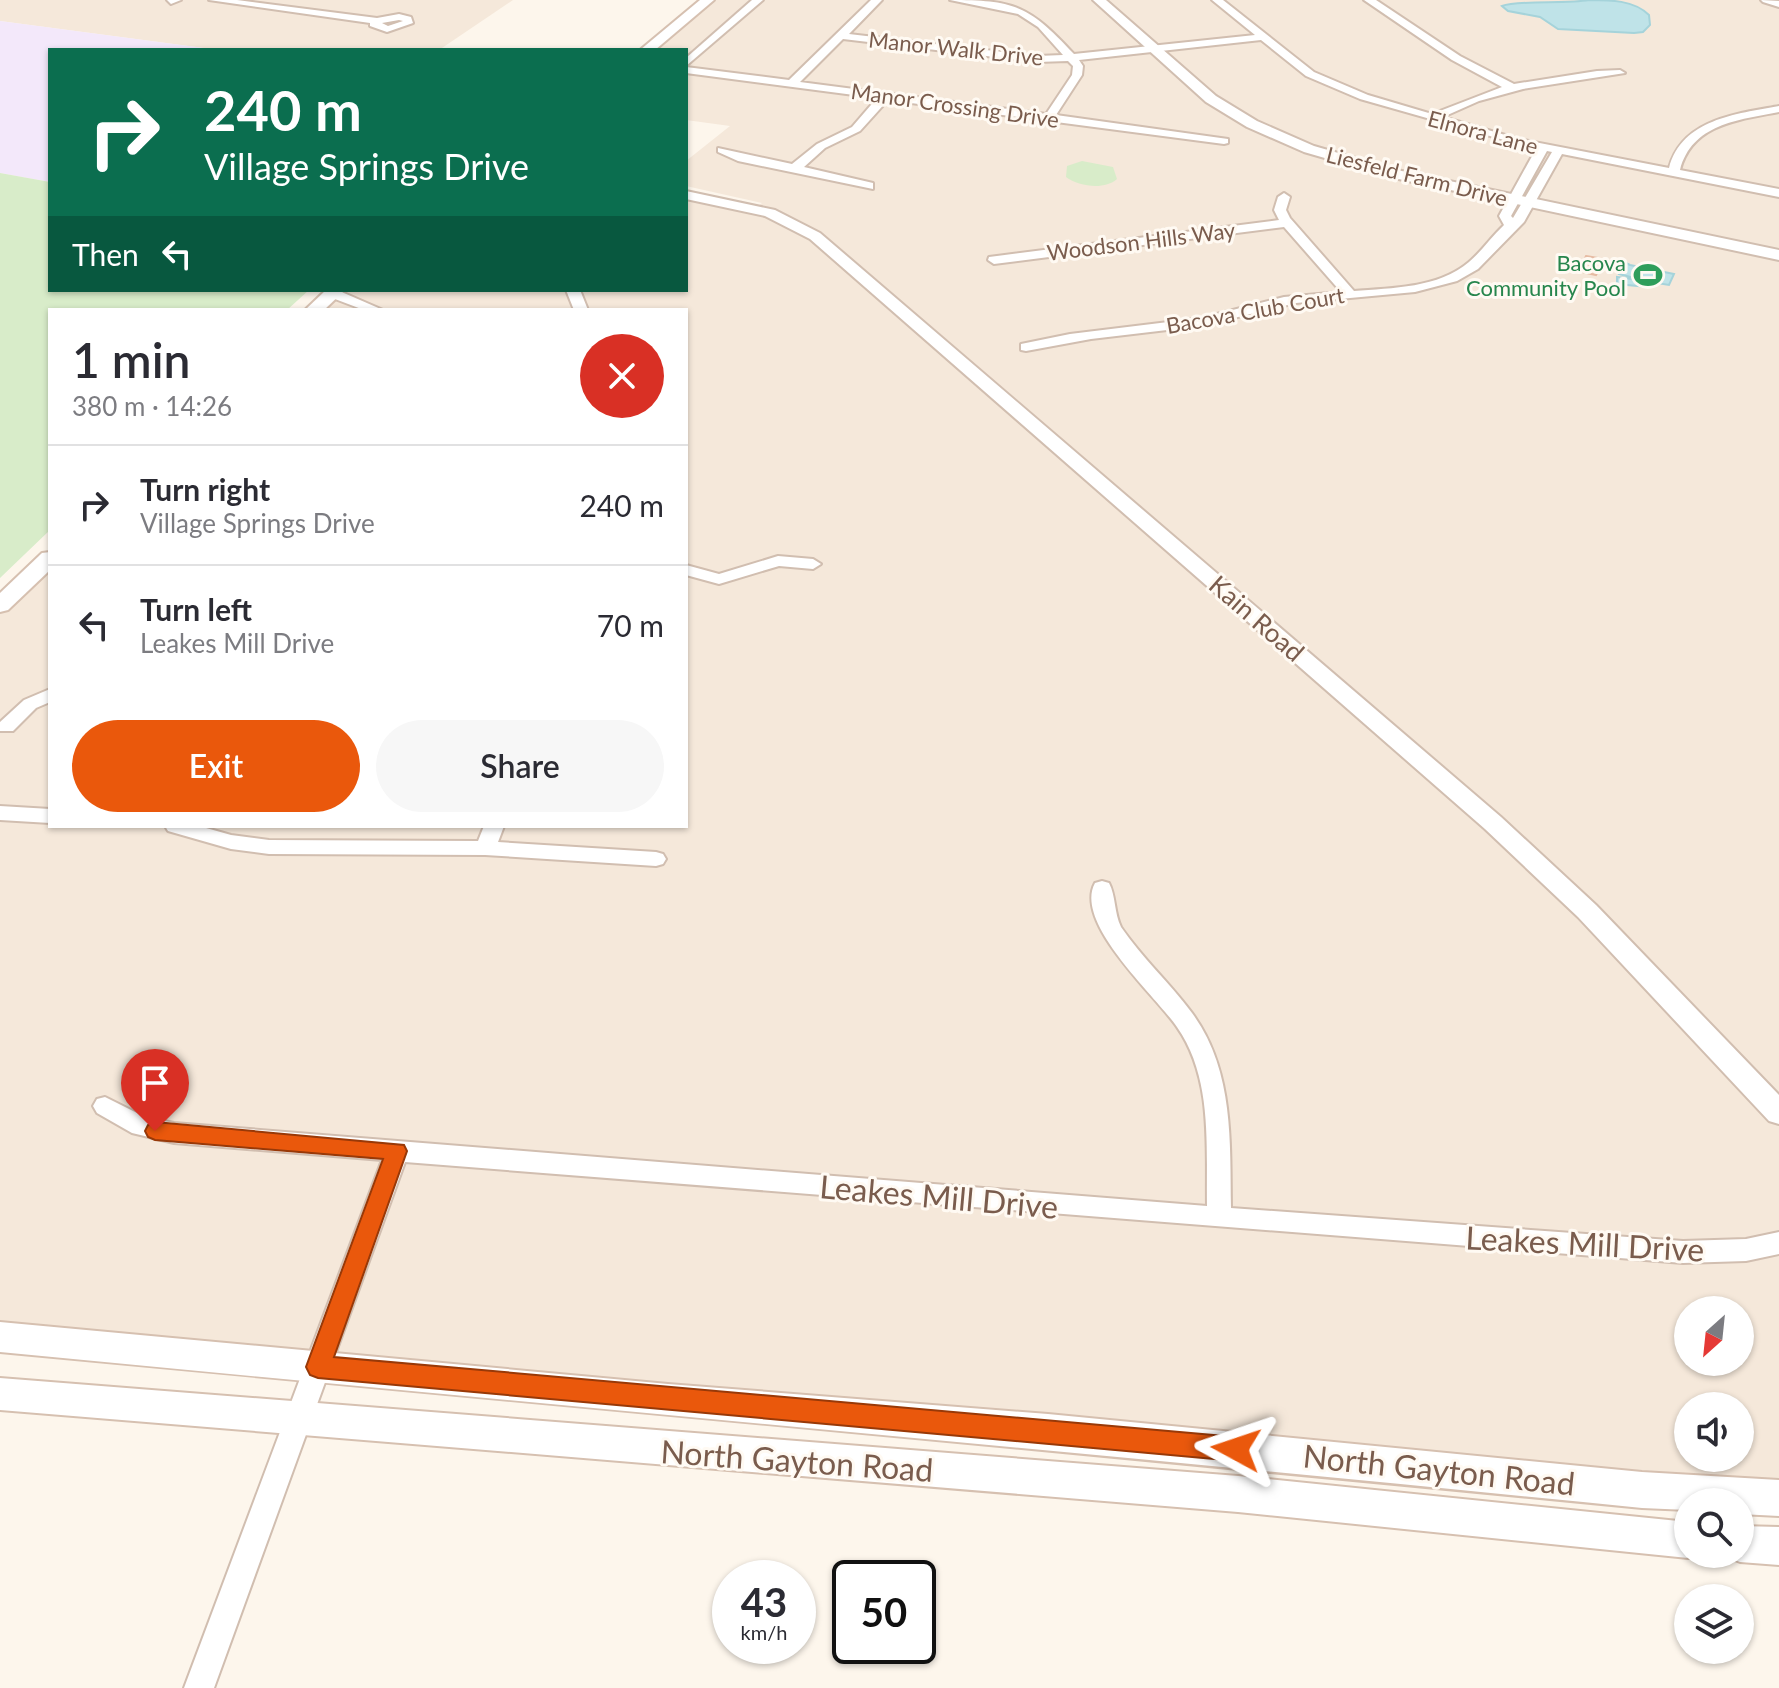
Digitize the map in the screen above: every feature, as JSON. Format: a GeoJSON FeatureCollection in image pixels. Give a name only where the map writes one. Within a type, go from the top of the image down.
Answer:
{"type":"FeatureCollection","features":[{"type":"Feature","properties":{"kind":"main road"},"geometry":{"type":"LineString","coordinates":[[649,48],[708,0]]}},
{"type":"Feature","properties":{"kind":"main road"},"geometry":{"type":"LineString","coordinates":[[316,308],[334,292]]}},
{"type":"Feature","properties":{"kind":"main road"},"geometry":{"type":"LineString","coordinates":[[0,605],[48,560]]}},
{"type":"Feature","properties":{"kind":"main road","name":"North Gayton Road"},"geometry":{"type":"LineString","coordinates":[[0,1337],[668,1400],[1048,1431],[1642,1490],[1779,1498]]}},
{"type":"Feature","properties":{"kind":"main road","name":"North Gayton Road"},"geometry":{"type":"LineString","coordinates":[[0,1394],[1238,1494],[1674,1539]]}},
{"type":"Feature","properties":{"kind":"main road"},"geometry":{"type":"LineString","coordinates":[[1754,1545],[1779,1546]]}},
{"type":"Feature","properties":{"kind":"street"},"geometry":{"type":"LineString","coordinates":[[214,0],[378,21]]}},
{"type":"Feature","properties":{"kind":"street"},"geometry":{"type":"LineString","coordinates":[[286,8],[298,0]]}},
{"type":"Feature","properties":{"kind":"street"},"geometry":{"type":"LineString","coordinates":[[688,61],[758,0]]}},
{"type":"Feature","properties":{"kind":"street"},"geometry":{"type":"LineString","coordinates":[[793,83],[877,0]]}},
{"type":"Feature","properties":{"kind":"street"},"geometry":{"type":"LineString","coordinates":[[955,0],[1022,11],[1032,17],[1070,57],[1079,70],[1049,118]]}},
{"type":"Feature","properties":{"kind":"street","name":"Liesfeld Farm Drive"},"geometry":{"type":"LineString","coordinates":[[1099,0],[1160,46]]}},
{"type":"Feature","properties":{"kind":"street","name":"Liesfeld Farm Drive"},"geometry":{"type":"LineString","coordinates":[[1117,0],[1211,99],[1288,141],[1383,172],[1779,245]]}},
{"type":"Feature","properties":{"kind":"street","name":"Elnora Lane"},"geometry":{"type":"LineString","coordinates":[[1217,0],[1310,74],[1331,85],[1432,118],[1543,148],[1779,193]]}},
{"type":"Feature","properties":{"kind":"street"},"geometry":{"type":"LineString","coordinates":[[1369,0],[1433,44],[1514,89]]}},
{"type":"Feature","properties":{"kind":"street"},"geometry":{"type":"LineString","coordinates":[[1766,0],[1779,4]]}},
{"type":"Feature","properties":{"kind":"street","name":"Manor Walk Drive"},"geometry":{"type":"LineString","coordinates":[[842,36],[1022,58],[1070,57],[1261,35]]}},
{"type":"Feature","properties":{"kind":"street","name":"Manor Crossing Drive"},"geometry":{"type":"LineString","coordinates":[[688,70],[1224,141]]}},
{"type":"Feature","properties":{"kind":"street"},"geometry":{"type":"LineString","coordinates":[[1432,118],[1459,102],[1581,76],[1620,73]]}},
{"type":"Feature","properties":{"kind":"street"},"geometry":{"type":"LineString","coordinates":[[795,168],[821,146],[856,129],[885,96]]}},
{"type":"Feature","properties":{"kind":"street"},"geometry":{"type":"LineString","coordinates":[[1673,173],[1679,153],[1695,135],[1727,120],[1779,109]]}},
{"type":"Feature","properties":{"kind":"street"},"geometry":{"type":"LineString","coordinates":[[1523,197],[1543,148]]}},
{"type":"Feature","properties":{"kind":"street"},"geometry":{"type":"LineString","coordinates":[[722,150],[738,157],[869,186]]}},
{"type":"Feature","properties":{"kind":"street"},"geometry":{"type":"LineString","coordinates":[[1523,197],[1558,151]]}},
{"type":"Feature","properties":{"kind":"street","name":"Kain Road"},"geometry":{"type":"LineString","coordinates":[[688,195],[775,214],[797,223],[815,236],[1503,832],[1587,911],[1779,1113]]}},
{"type":"Feature","properties":{"kind":"street"},"geometry":{"type":"LineString","coordinates":[[1284,197],[1280,210],[1287,223],[1350,294]]}},
{"type":"Feature","properties":{"kind":"street","name":"Liesfeld Farm Drive"},"geometry":{"type":"LineString","coordinates":[[1523,197],[1779,255]]}},
{"type":"Feature","properties":{"kind":"street","name":"Bacova Club Court"},"geometry":{"type":"LineString","coordinates":[[1026,347],[1083,335],[1204,321],[1293,300],[1409,289],[1452,279],[1480,262],[1510,225],[1520,219],[1523,197]]}},
{"type":"Feature","properties":{"kind":"street","name":"Woodson Hills Way"},"geometry":{"type":"LineString","coordinates":[[994,260],[1287,223]]}},
{"type":"Feature","properties":{"kind":"street"},"geometry":{"type":"LineString","coordinates":[[334,292],[371,308]]}},
{"type":"Feature","properties":{"kind":"street"},"geometry":{"type":"LineString","coordinates":[[688,571],[719,579],[778,561],[813,564]]}},
{"type":"Feature","properties":{"kind":"street"},"geometry":{"type":"LineString","coordinates":[[2,729],[30,704],[48,696]]}},
{"type":"Feature","properties":{"kind":"street"},"geometry":{"type":"LineString","coordinates":[[0,813],[48,816]]}},
{"type":"Feature","properties":{"kind":"street"},"geometry":{"type":"LineString","coordinates":[[182,828],[231,842],[269,847],[485,848],[656,859]]}},
{"type":"Feature","properties":{"kind":"street"},"geometry":{"type":"LineString","coordinates":[[485,848],[493,828]]}},
{"type":"Feature","properties":{"kind":"street"},"geometry":{"type":"LineString","coordinates":[[1102,888],[1107,919],[1114,934],[1193,1032],[1209,1069],[1216,1104],[1219,1218]]}},
{"type":"Feature","properties":{"kind":"street","name":"Leakes Mill Drive"},"geometry":{"type":"LineString","coordinates":[[105,1106],[155,1131],[397,1151],[1219,1218],[1683,1252],[1746,1250],[1779,1243]]}},
{"type":"Feature","properties":{"kind":"street"},"geometry":{"type":"LineString","coordinates":[[199,1688],[397,1151]]}},
{"type":"Feature","properties":{"kind":"shaded area"},"geometry":{"type":"Polygon","coordinates":[[[0,0],[513,0],[442,48],[204,48],[0,21],[0,0]]]}},
{"type":"Feature","properties":{"kind":"shaded area"},"geometry":{"type":"Polygon","coordinates":[[[708,0],[1760,0],[1779,5],[1779,1506],[1754,1504],[1754,1488],[1674,1488],[1674,1497],[0,1349],[0,601],[48,554],[48,828],[688,828],[688,308],[308,308],[325,292],[688,292],[688,199],[751,212],[762,203],[688,186],[688,159],[730,126],[688,120],[688,48],[649,48],[708,0]]]}},
{"type":"Feature","properties":{"kind":"shaded area"},"geometry":{"type":"Polygon","coordinates":[[[0,21],[204,48],[48,48],[48,182],[0,173],[0,21]]]}},
{"type":"Feature","properties":{"kind":"green space"},"geometry":{"type":"Polygon","coordinates":[[[1082,161],[1113,167],[1117,179],[1106,185],[1092,186],[1066,177],[1067,166],[1082,161]]]}},
{"type":"Feature","properties":{"kind":"green space"},"geometry":{"type":"Polygon","coordinates":[[[0,173],[48,182],[48,292],[307,292],[289,308],[48,308],[48,532],[0,578],[0,173]]]}},
{"type":"Feature","properties":{"kind":"water"},"geometry":{"type":"Polygon","coordinates":[[[1589,0],[1636,6],[1649,15],[1650,25],[1643,32],[1634,33],[1558,29],[1540,17],[1508,11],[1502,6],[1519,3],[1589,0]]]}},
{"type":"Feature","properties":{"kind":"water","name":"Bacova Community Pool"},"geometry":{"type":"Polygon","coordinates":[[[1624,262],[1674,274],[1669,285],[1657,283],[1648,287],[1617,284],[1617,277],[1646,281],[1619,274],[1624,262]]]}},
{"type":"Feature","properties":{"kind":"building"},"geometry":{"type":"Polygon","coordinates":[[[1586,256],[1604,259],[1596,275],[1578,271],[1586,256]]]}},
{"type":"Feature","properties":{"kind":"place","name":"Bacova Community Pool"},"geometry":{"type":"Point","coordinates":[1648,275]}},
{"type":"Feature","properties":{"kind":"route"},"geometry":{"type":"LineString","coordinates":[[155,1131],[397,1151],[318,1367],[1236,1449]]}}]}
